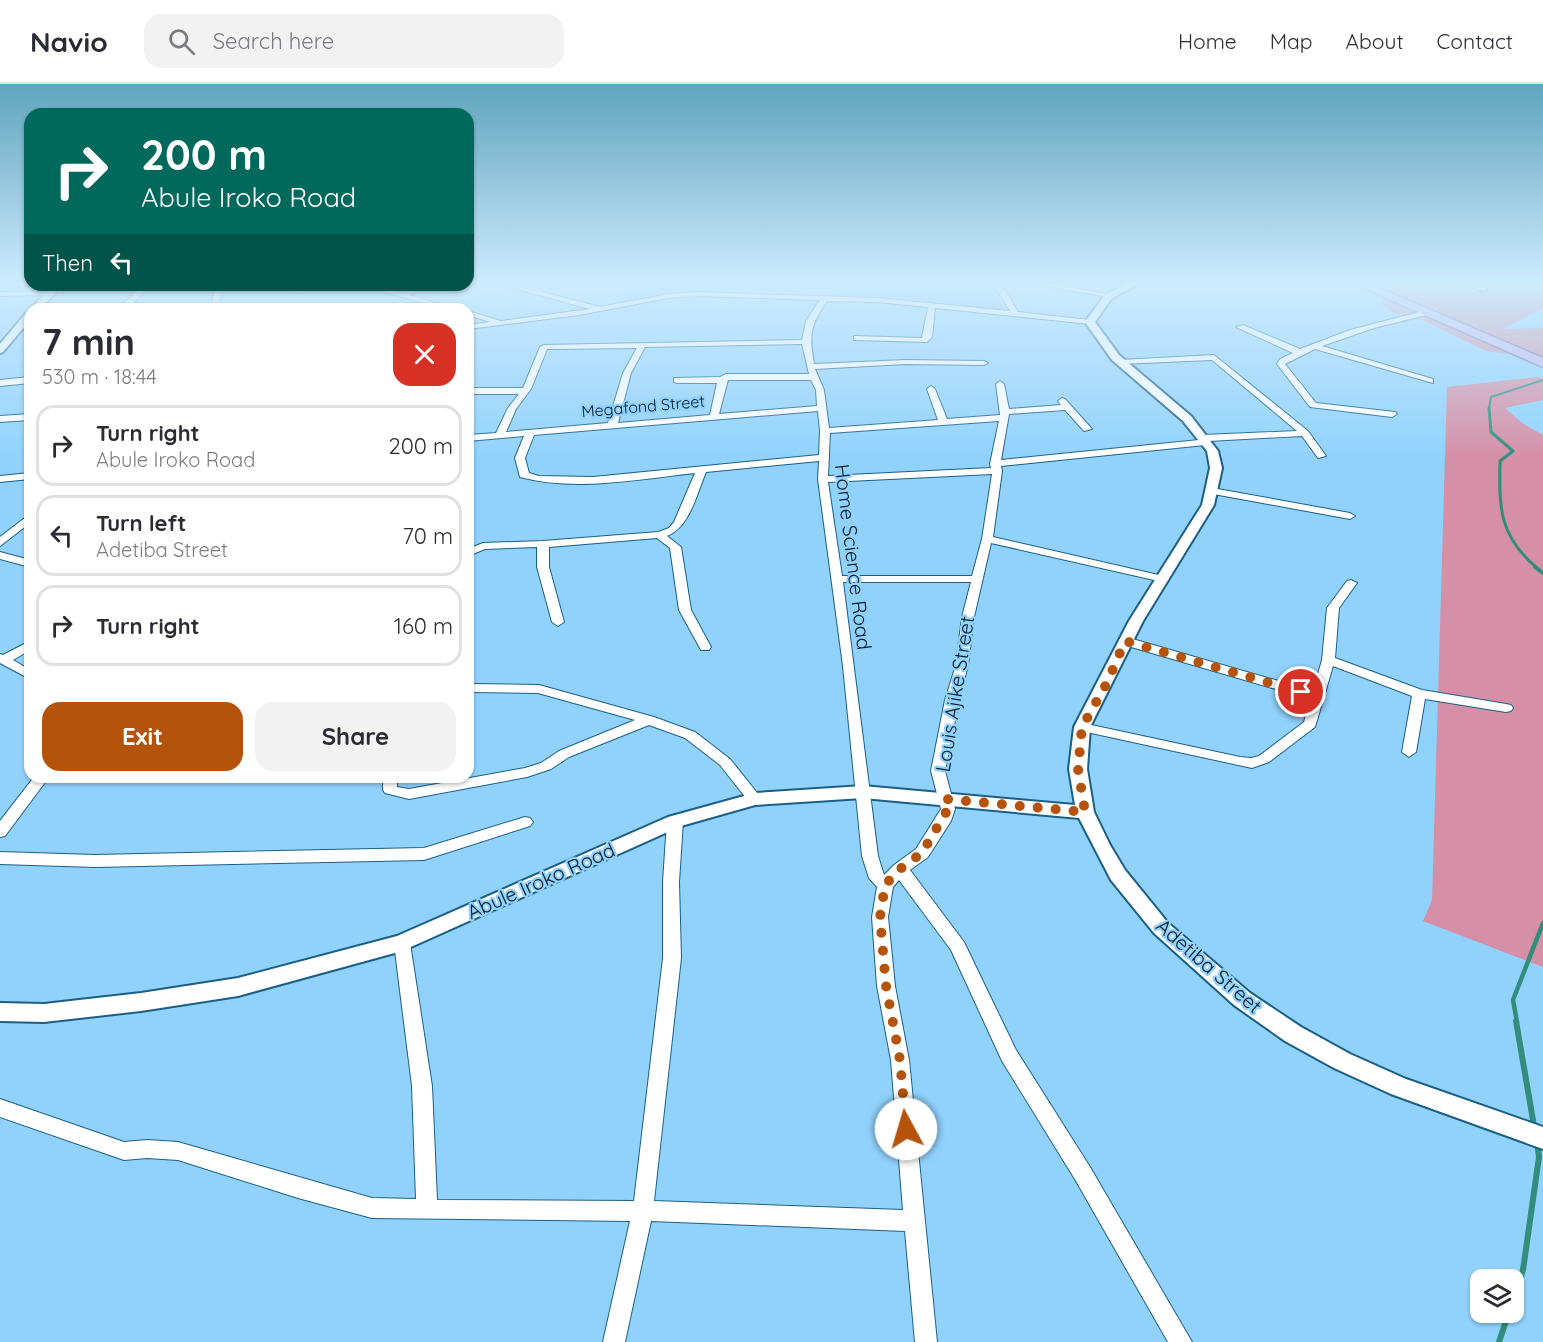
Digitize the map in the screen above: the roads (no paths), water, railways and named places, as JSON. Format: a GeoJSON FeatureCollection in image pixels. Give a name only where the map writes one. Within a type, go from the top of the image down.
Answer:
{"type":"FeatureCollection","features":[{"type":"Feature","properties":{"kind":"highway"},"geometry":{"type":"LineString","coordinates":[[1495,342],[1543,363]]}},
{"type":"Feature","properties":{"kind":"highway"},"geometry":{"type":"LineString","coordinates":[[1505,342],[1543,358]]}},
{"type":"Feature","properties":{"kind":"street"},"geometry":{"type":"LineString","coordinates":[[500,435],[512,408],[525,391],[544,347],[731,342]]}},
{"type":"Feature","properties":{"kind":"street"},"geometry":{"type":"LineString","coordinates":[[788,342],[806,342]]}},
{"type":"Feature","properties":{"kind":"street","name":"Home Science Road"},"geometry":{"type":"LineString","coordinates":[[806,342],[812,372],[820,390],[825,431],[822,458],[823,479],[870,856],[877,878],[885,885]]}},
{"type":"Feature","properties":{"kind":"street","name":"Adetiba Street"},"geometry":{"type":"LineString","coordinates":[[1101,342],[1120,362],[1158,392],[1212,449],[1216,458],[1208,505],[1125,641],[1107,683],[1082,727],[1078,769],[1085,812],[1118,875],[1161,928],[1242,999],[1293,1034],[1342,1061],[1399,1086],[1543,1138]]}},
{"type":"Feature","properties":{"kind":"street"},"geometry":{"type":"LineString","coordinates":[[1274,342],[1299,352]]}},
{"type":"Feature","properties":{"kind":"street"},"geometry":{"type":"LineString","coordinates":[[1327,342],[1299,352],[1281,364],[1313,405],[1392,414]]}},
{"type":"Feature","properties":{"kind":"street"},"geometry":{"type":"LineString","coordinates":[[612,426],[627,373],[642,346]]}},
{"type":"Feature","properties":{"kind":"street"},"geometry":{"type":"LineString","coordinates":[[1314,346],[1430,381]]}},
{"type":"Feature","properties":{"kind":"street"},"geometry":{"type":"LineString","coordinates":[[1120,362],[1214,357],[1305,433],[1321,456]]}},
{"type":"Feature","properties":{"kind":"street"},"geometry":{"type":"LineString","coordinates":[[677,380],[722,380],[733,376],[812,372],[897,362],[984,363]]}},
{"type":"Feature","properties":{"kind":"street"},"geometry":{"type":"LineString","coordinates":[[714,417],[722,380]]}},
{"type":"Feature","properties":{"kind":"street"},"geometry":{"type":"LineString","coordinates":[[0,383],[24,381]]}},
{"type":"Feature","properties":{"kind":"street","name":"Louis Ajike Street"},"geometry":{"type":"LineString","coordinates":[[885,885],[900,869],[922,853],[943,821],[948,809],[938,771],[952,700],[962,665],[971,598],[977,586],[976,579],[987,539],[1004,415],[1005,400],[1000,384]]}},
{"type":"Feature","properties":{"kind":"street"},"geometry":{"type":"LineString","coordinates":[[931,389],[944,423]]}},
{"type":"Feature","properties":{"kind":"street"},"geometry":{"type":"LineString","coordinates":[[474,391],[525,391]]}},
{"type":"Feature","properties":{"kind":"street"},"geometry":{"type":"LineString","coordinates":[[825,431],[944,423],[1064,404],[1087,429]]}},
{"type":"Feature","properties":{"kind":"street","name":"Megafond Street"},"geometry":{"type":"LineString","coordinates":[[474,437],[822,408]]}},
{"type":"Feature","properties":{"kind":"street"},"geometry":{"type":"LineString","coordinates":[[0,419],[24,417]]}},
{"type":"Feature","properties":{"kind":"street"},"geometry":{"type":"LineString","coordinates":[[530,433],[520,458],[524,475],[529,478],[593,480],[822,458]]}},
{"type":"Feature","properties":{"kind":"street"},"geometry":{"type":"LineString","coordinates":[[823,479],[996,468],[1204,440],[1305,433]]}},
{"type":"Feature","properties":{"kind":"street"},"geometry":{"type":"LineString","coordinates":[[474,550],[483,546],[659,535],[673,530],[679,523],[702,469]]}},
{"type":"Feature","properties":{"kind":"street"},"geometry":{"type":"LineString","coordinates":[[0,479],[24,476]]}},
{"type":"Feature","properties":{"kind":"street"},"geometry":{"type":"LineString","coordinates":[[1212,491],[1350,516]]}},
{"type":"Feature","properties":{"kind":"street"},"geometry":{"type":"LineString","coordinates":[[0,543],[24,522]]}},
{"type":"Feature","properties":{"kind":"street"},"geometry":{"type":"LineString","coordinates":[[659,535],[675,547],[685,610],[705,647]]}},
{"type":"Feature","properties":{"kind":"street"},"geometry":{"type":"LineString","coordinates":[[987,539],[1163,579]]}},
{"type":"Feature","properties":{"kind":"street"},"geometry":{"type":"LineString","coordinates":[[543,544],[543,567],[558,622]]}},
{"type":"Feature","properties":{"kind":"street"},"geometry":{"type":"LineString","coordinates":[[0,555],[24,562]]}},
{"type":"Feature","properties":{"kind":"street"},"geometry":{"type":"LineString","coordinates":[[836,579],[976,579]]}},
{"type":"Feature","properties":{"kind":"street"},"geometry":{"type":"LineString","coordinates":[[1082,727],[1252,763],[1264,759],[1310,724],[1328,660],[1333,608],[1351,583]]}},
{"type":"Feature","properties":{"kind":"street"},"geometry":{"type":"LineString","coordinates":[[1125,641],[1318,697]]}},
{"type":"Feature","properties":{"kind":"street"},"geometry":{"type":"LineString","coordinates":[[2,659],[24,648]]}},
{"type":"Feature","properties":{"kind":"street"},"geometry":{"type":"LineString","coordinates":[[2,659],[24,672]]}},
{"type":"Feature","properties":{"kind":"street"},"geometry":{"type":"LineString","coordinates":[[1328,660],[1419,694],[1506,708]]}},
{"type":"Feature","properties":{"kind":"street"},"geometry":{"type":"LineString","coordinates":[[474,688],[539,689],[650,720],[690,735],[725,762],[755,799]]}},
{"type":"Feature","properties":{"kind":"street"},"geometry":{"type":"LineString","coordinates":[[1409,752],[1419,694]]}},
{"type":"Feature","properties":{"kind":"street"},"geometry":{"type":"LineString","coordinates":[[474,782],[528,772],[546,766],[564,754],[650,720]]}},
{"type":"Feature","properties":{"kind":"street"},"geometry":{"type":"LineString","coordinates":[[1,829],[37,783]]}},
{"type":"Feature","properties":{"kind":"street"},"geometry":{"type":"LineString","coordinates":[[390,783],[390,790],[409,794],[468,783]]}},
{"type":"Feature","properties":{"kind":"street","name":"Abule Iroko Road"},"geometry":{"type":"LineString","coordinates":[[0,1012],[44,1012],[141,1002],[237,987],[402,943],[675,821],[755,799],[863,792],[1085,812]]}},
{"type":"Feature","properties":{"kind":"street"},"geometry":{"type":"LineString","coordinates":[[614,1342],[643,1211],[672,958],[671,882],[675,821]]}},
{"type":"Feature","properties":{"kind":"street"},"geometry":{"type":"LineString","coordinates":[[0,858],[95,861],[424,854],[525,822]]}},
{"type":"Feature","properties":{"kind":"street"},"geometry":{"type":"LineString","coordinates":[[900,869],[958,947],[1009,1054],[1083,1174],[1180,1342]]}},
{"type":"Feature","properties":{"kind":"street"},"geometry":{"type":"LineString","coordinates":[[885,885],[880,917],[886,986],[900,1060],[926,1342]]}},
{"type":"Feature","properties":{"kind":"street"},"geometry":{"type":"LineString","coordinates":[[402,943],[422,1086],[427,1210]]}},
{"type":"Feature","properties":{"kind":"street"},"geometry":{"type":"LineString","coordinates":[[0,1108],[124,1151],[147,1149],[178,1151],[372,1208],[643,1211],[915,1221]]}},
{"type":"Feature","properties":{"kind":"waterway"},"geometry":{"type":"LineString","coordinates":[[1489,409],[1491,397],[1543,380]]}},
{"type":"Feature","properties":{"kind":"waterway"},"geometry":{"type":"LineString","coordinates":[[1489,409],[1491,432],[1513,451],[1500,461],[1500,493],[1504,520],[1515,544],[1537,568]]}},
{"type":"Feature","properties":{"kind":"waterway"},"geometry":{"type":"LineString","coordinates":[[1535,567],[1543,573]]}},
{"type":"Feature","properties":{"kind":"waterway"},"geometry":{"type":"LineString","coordinates":[[1517,1022],[1513,1000],[1543,923]]}},
{"type":"Feature","properties":{"kind":"waterway"},"geometry":{"type":"LineString","coordinates":[[1516,1021],[1534,1126]]}},
{"type":"Feature","properties":{"kind":"waterway"},"geometry":{"type":"LineString","coordinates":[[1523,1269],[1539,1157],[1537,1142]]}},
{"type":"Feature","properties":{"kind":"waterway"},"geometry":{"type":"LineString","coordinates":[[1499,1342],[1505,1323]]}}]}
